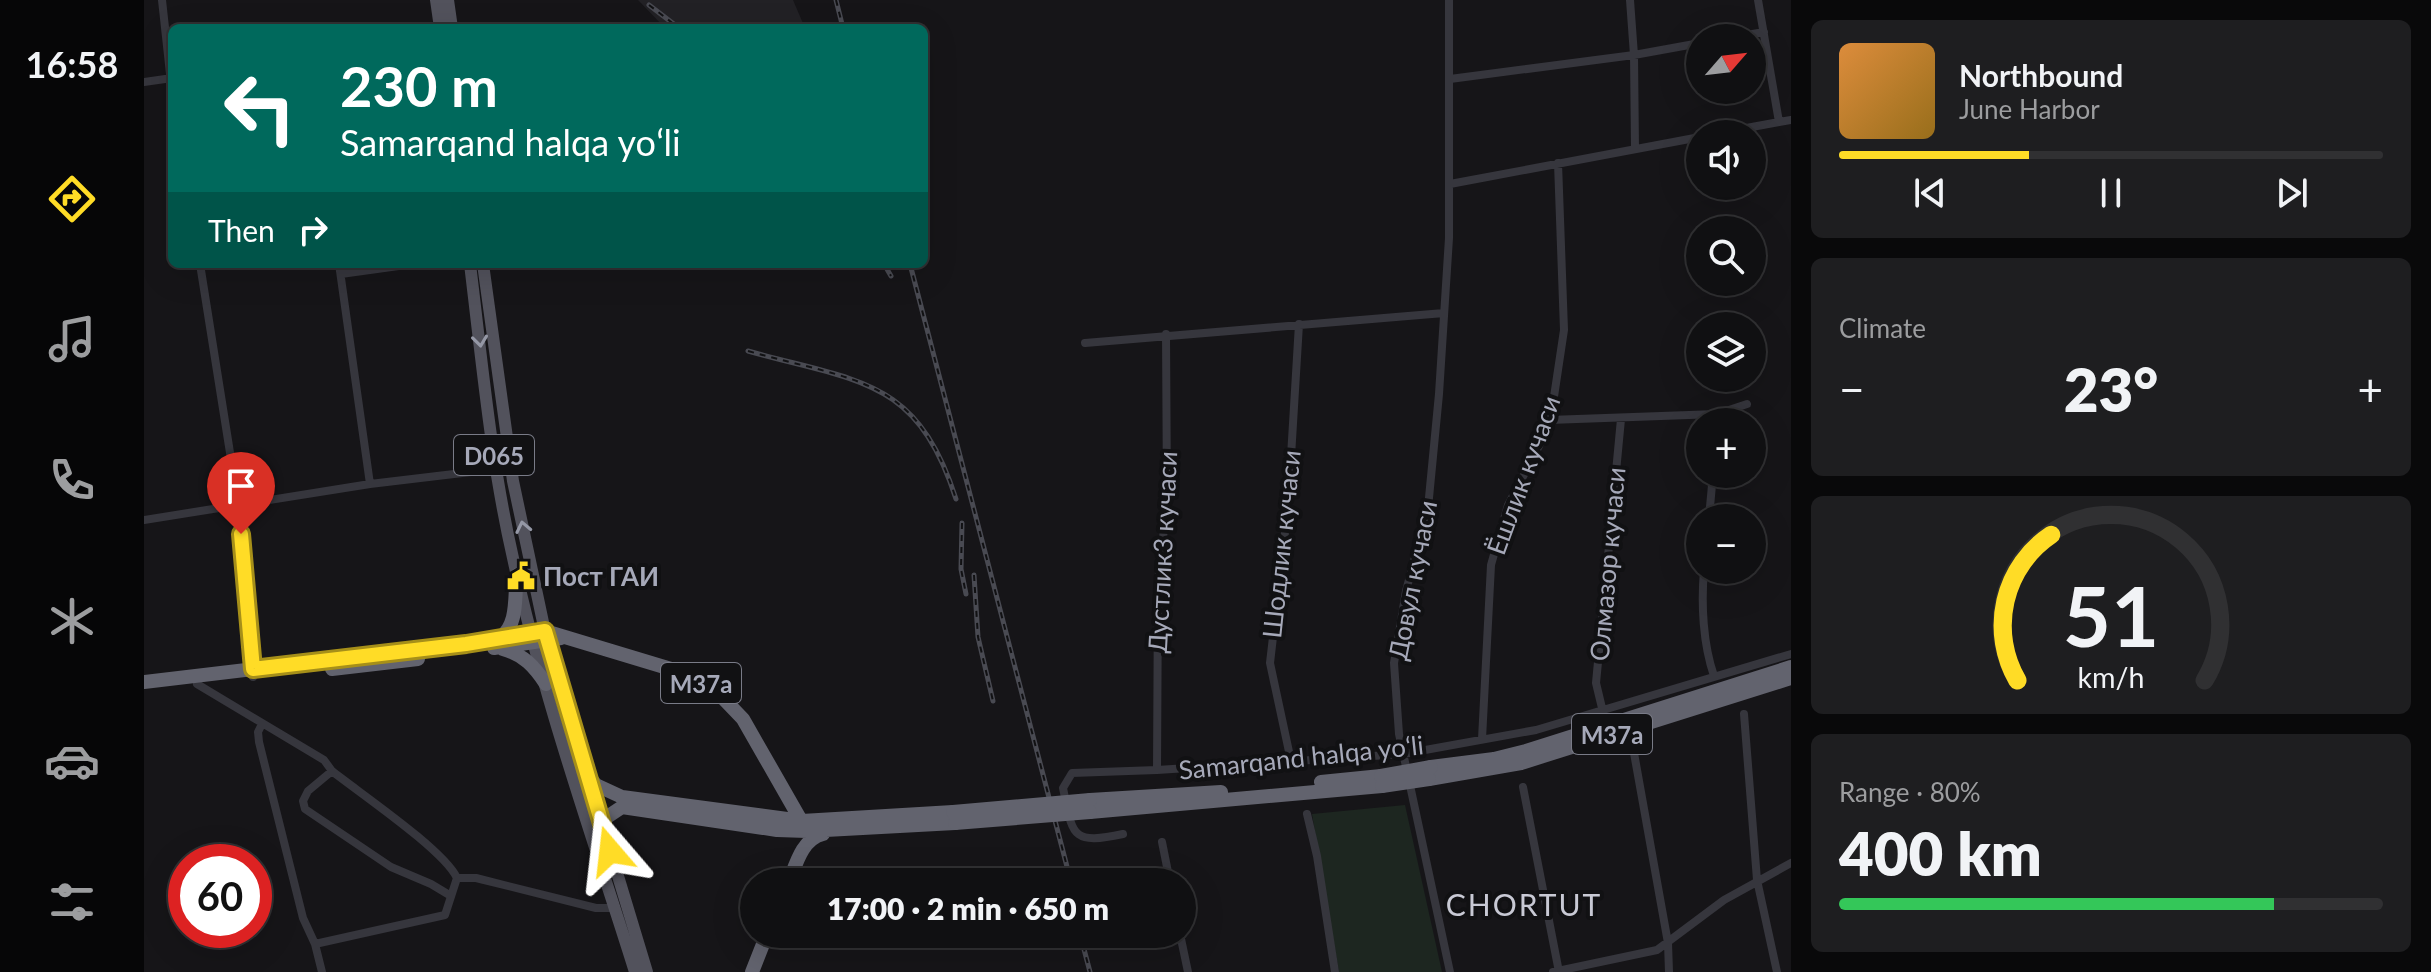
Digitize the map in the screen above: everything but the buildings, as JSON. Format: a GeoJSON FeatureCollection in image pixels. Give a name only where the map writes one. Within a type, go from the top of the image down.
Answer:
{"type":"FeatureCollection","features":[{"type":"Feature","properties":{"kind":"highway"},"geometry":{"type":"LineString","coordinates":[[517,575],[512,621],[498,643],[533,665],[546,684]]}},
{"type":"Feature","properties":{"kind":"highway","name":"M37a"},"geometry":{"type":"LineString","coordinates":[[144,682],[375,665],[543,637],[671,669],[720,695],[743,719],[789,798]]}},
{"type":"Feature","properties":{"kind":"highway","name":"Samarqand halqa yoʻli"},"geometry":{"type":"LineString","coordinates":[[587,775],[596,785],[622,797],[842,829],[1382,781],[1526,751],[1791,667]]}},
{"type":"Feature","properties":{"kind":"highway","name":"M37a"},"geometry":{"type":"LineString","coordinates":[[144,692],[253,673]]}},
{"type":"Feature","properties":{"kind":"highway","name":"Samarqand halqa yoʻli"},"geometry":{"type":"LineString","coordinates":[[1430,773],[1521,763],[1791,678]]}},
{"type":"Feature","properties":{"kind":"highway"},"geometry":{"type":"LineString","coordinates":[[789,798],[804,815],[820,821]]}},
{"type":"Feature","properties":{"kind":"highway"},"geometry":{"type":"LineString","coordinates":[[789,798],[805,826]]}},
{"type":"Feature","properties":{"kind":"highway","name":"Samarqand halqa yoʻli"},"geometry":{"type":"LineString","coordinates":[[601,821],[622,807],[751,827],[805,826],[820,821],[954,818]]}},
{"type":"Feature","properties":{"kind":"highway","name":"M37a"},"geometry":{"type":"LineString","coordinates":[[796,868],[809,840],[818,834],[842,829]]}},
{"type":"Feature","properties":{"kind":"highway"},"geometry":{"type":"LineString","coordinates":[[752,972],[761,948]]}},
{"type":"Feature","properties":{"kind":"main road"},"geometry":{"type":"LineString","coordinates":[[436,0],[439,24]]}},
{"type":"Feature","properties":{"kind":"main road"},"geometry":{"type":"LineString","coordinates":[[448,0],[451,24]]}},
{"type":"Feature","properties":{"kind":"main road","name":"D065"},"geometry":{"type":"LineString","coordinates":[[471,268],[496,469],[517,575],[543,637],[647,972]]}},
{"type":"Feature","properties":{"kind":"main road","name":"D065"},"geometry":{"type":"LineString","coordinates":[[484,268],[513,481],[543,637],[546,684],[635,972]]}},
{"type":"Feature","properties":{"kind":"street"},"geometry":{"type":"LineString","coordinates":[[162,0],[168,52]]}},
{"type":"Feature","properties":{"kind":"street","name":"Довул кучаси"},"geometry":{"type":"LineString","coordinates":[[1449,0],[1450,184],[1444,313],[1428,508],[1406,591],[1394,663],[1399,734],[1450,972]]}},
{"type":"Feature","properties":{"kind":"street"},"geometry":{"type":"LineString","coordinates":[[1630,0],[1635,149]]}},
{"type":"Feature","properties":{"kind":"street"},"geometry":{"type":"LineString","coordinates":[[1758,0],[1762,24]]}},
{"type":"Feature","properties":{"kind":"street"},"geometry":{"type":"LineString","coordinates":[[1766,44],[1779,122]]}},
{"type":"Feature","properties":{"kind":"street"},"geometry":{"type":"LineString","coordinates":[[1450,79],[1686,46]]}},
{"type":"Feature","properties":{"kind":"street"},"geometry":{"type":"LineString","coordinates":[[144,82],[168,78]]}},
{"type":"Feature","properties":{"kind":"street"},"geometry":{"type":"LineString","coordinates":[[1766,124],[1791,120]]}},
{"type":"Feature","properties":{"kind":"street"},"geometry":{"type":"LineString","coordinates":[[1450,184],[1686,140]]}},
{"type":"Feature","properties":{"kind":"street","name":"Ёшлик кучаси"},"geometry":{"type":"LineString","coordinates":[[1482,739],[1491,565],[1508,505],[1549,420],[1564,330],[1558,163]]}},
{"type":"Feature","properties":{"kind":"street"},"geometry":{"type":"LineString","coordinates":[[201,268],[238,503],[253,673]]}},
{"type":"Feature","properties":{"kind":"street"},"geometry":{"type":"LineString","coordinates":[[340,268],[370,484]]}},
{"type":"Feature","properties":{"kind":"street"},"geometry":{"type":"LineString","coordinates":[[341,274],[384,268]]}},
{"type":"Feature","properties":{"kind":"street"},"geometry":{"type":"LineString","coordinates":[[1085,343],[1444,313]]}},
{"type":"Feature","properties":{"kind":"street","name":"Шодлик кучаси"},"geometry":{"type":"LineString","coordinates":[[1291,761],[1270,663],[1288,506],[1299,324]]}},
{"type":"Feature","properties":{"kind":"street","name":"Дустлик3 кучаси"},"geometry":{"type":"LineString","coordinates":[[1157,770],[1158,587],[1167,499],[1166,334]]}},
{"type":"Feature","properties":{"kind":"street"},"geometry":{"type":"LineString","coordinates":[[1738,408],[1747,404]]}},
{"type":"Feature","properties":{"kind":"street"},"geometry":{"type":"LineString","coordinates":[[1549,420],[1686,418]]}},
{"type":"Feature","properties":{"kind":"street","name":"Олмазор кучаси"},"geometry":{"type":"LineString","coordinates":[[1602,708],[1596,683],[1621,419]]}},
{"type":"Feature","properties":{"kind":"street"},"geometry":{"type":"LineString","coordinates":[[144,520],[238,503],[496,469]]}},
{"type":"Feature","properties":{"kind":"street"},"geometry":{"type":"LineString","coordinates":[[1703,584],[1708,659],[1714,676]]}},
{"type":"Feature","properties":{"kind":"street"},"geometry":{"type":"LineString","coordinates":[[1123,834],[1094,840],[1077,834],[1070,823],[1063,788],[1072,773],[1403,754],[1536,730],[1791,654]]}},
{"type":"Feature","properties":{"kind":"street"},"geometry":{"type":"LineString","coordinates":[[197,684],[324,760],[332,771],[434,850],[454,870],[457,878],[451,905],[445,915],[315,944]]}},
{"type":"Feature","properties":{"kind":"street"},"geometry":{"type":"LineString","coordinates":[[1744,714],[1757,880],[1777,972]]}},
{"type":"Feature","properties":{"kind":"street"},"geometry":{"type":"LineString","coordinates":[[262,724],[258,732],[259,742],[303,918],[315,944],[322,972]]}},
{"type":"Feature","properties":{"kind":"street"},"geometry":{"type":"LineString","coordinates":[[1634,753],[1668,943],[1669,972]]}},
{"type":"Feature","properties":{"kind":"street"},"geometry":{"type":"LineString","coordinates":[[332,771],[308,791],[303,801],[305,809],[391,867],[451,896]]}},
{"type":"Feature","properties":{"kind":"street"},"geometry":{"type":"LineString","coordinates":[[1523,787],[1557,972],[1657,950],[1724,900],[1791,863]]}},
{"type":"Feature","properties":{"kind":"street"},"geometry":{"type":"LineString","coordinates":[[1307,814],[1317,856],[1335,972]]}},
{"type":"Feature","properties":{"kind":"street"},"geometry":{"type":"LineString","coordinates":[[1162,842],[1167,868]]}},
{"type":"Feature","properties":{"kind":"street"},"geometry":{"type":"LineString","coordinates":[[457,878],[476,878],[596,908],[615,908]]}},
{"type":"Feature","properties":{"kind":"street"},"geometry":{"type":"LineString","coordinates":[[1183,948],[1188,972]]}},
{"type":"Feature","properties":{"kind":"shaded area"},"geometry":{"type":"Polygon","coordinates":[[[638,0],[793,0],[803,24],[661,24],[638,0]]]}},
{"type":"Feature","properties":{"kind":"shaded area"},"geometry":{"type":"Polygon","coordinates":[[[1405,805],[1442,972],[1339,972],[1312,814],[1405,805]]]}},
{"type":"Feature","properties":{"kind":"railway"},"geometry":{"type":"LineString","coordinates":[[836,0],[842,24]]}},
{"type":"Feature","properties":{"kind":"railway"},"geometry":{"type":"LineString","coordinates":[[649,5],[674,24]]}},
{"type":"Feature","properties":{"kind":"railway"},"geometry":{"type":"LineString","coordinates":[[886,268],[891,276]]}},
{"type":"Feature","properties":{"kind":"railway"},"geometry":{"type":"LineString","coordinates":[[911,268],[1067,868]]}},
{"type":"Feature","properties":{"kind":"railway"},"geometry":{"type":"LineString","coordinates":[[748,351],[852,379],[879,391],[902,407],[923,429],[940,459],[956,499]]}},
{"type":"Feature","properties":{"kind":"railway"},"geometry":{"type":"LineString","coordinates":[[962,523],[961,569],[966,594]]}},
{"type":"Feature","properties":{"kind":"railway"},"geometry":{"type":"LineString","coordinates":[[974,575],[978,637],[993,701]]}},
{"type":"Feature","properties":{"kind":"railway"},"geometry":{"type":"LineString","coordinates":[[1084,948],[1090,972]]}},
{"type":"Feature","properties":{"kind":"place","name":"Пост ГАИ"},"geometry":{"type":"Point","coordinates":[521,576]}},
{"type":"Feature","properties":{"kind":"district","name":"CHORTUT"},"geometry":{"type":"Point","coordinates":[1524,904]}},
{"type":"Feature","properties":{"kind":"route"},"geometry":{"type":"LineString","coordinates":[[241,534],[253,669],[466,644],[545,631],[610,851]]}}]}
